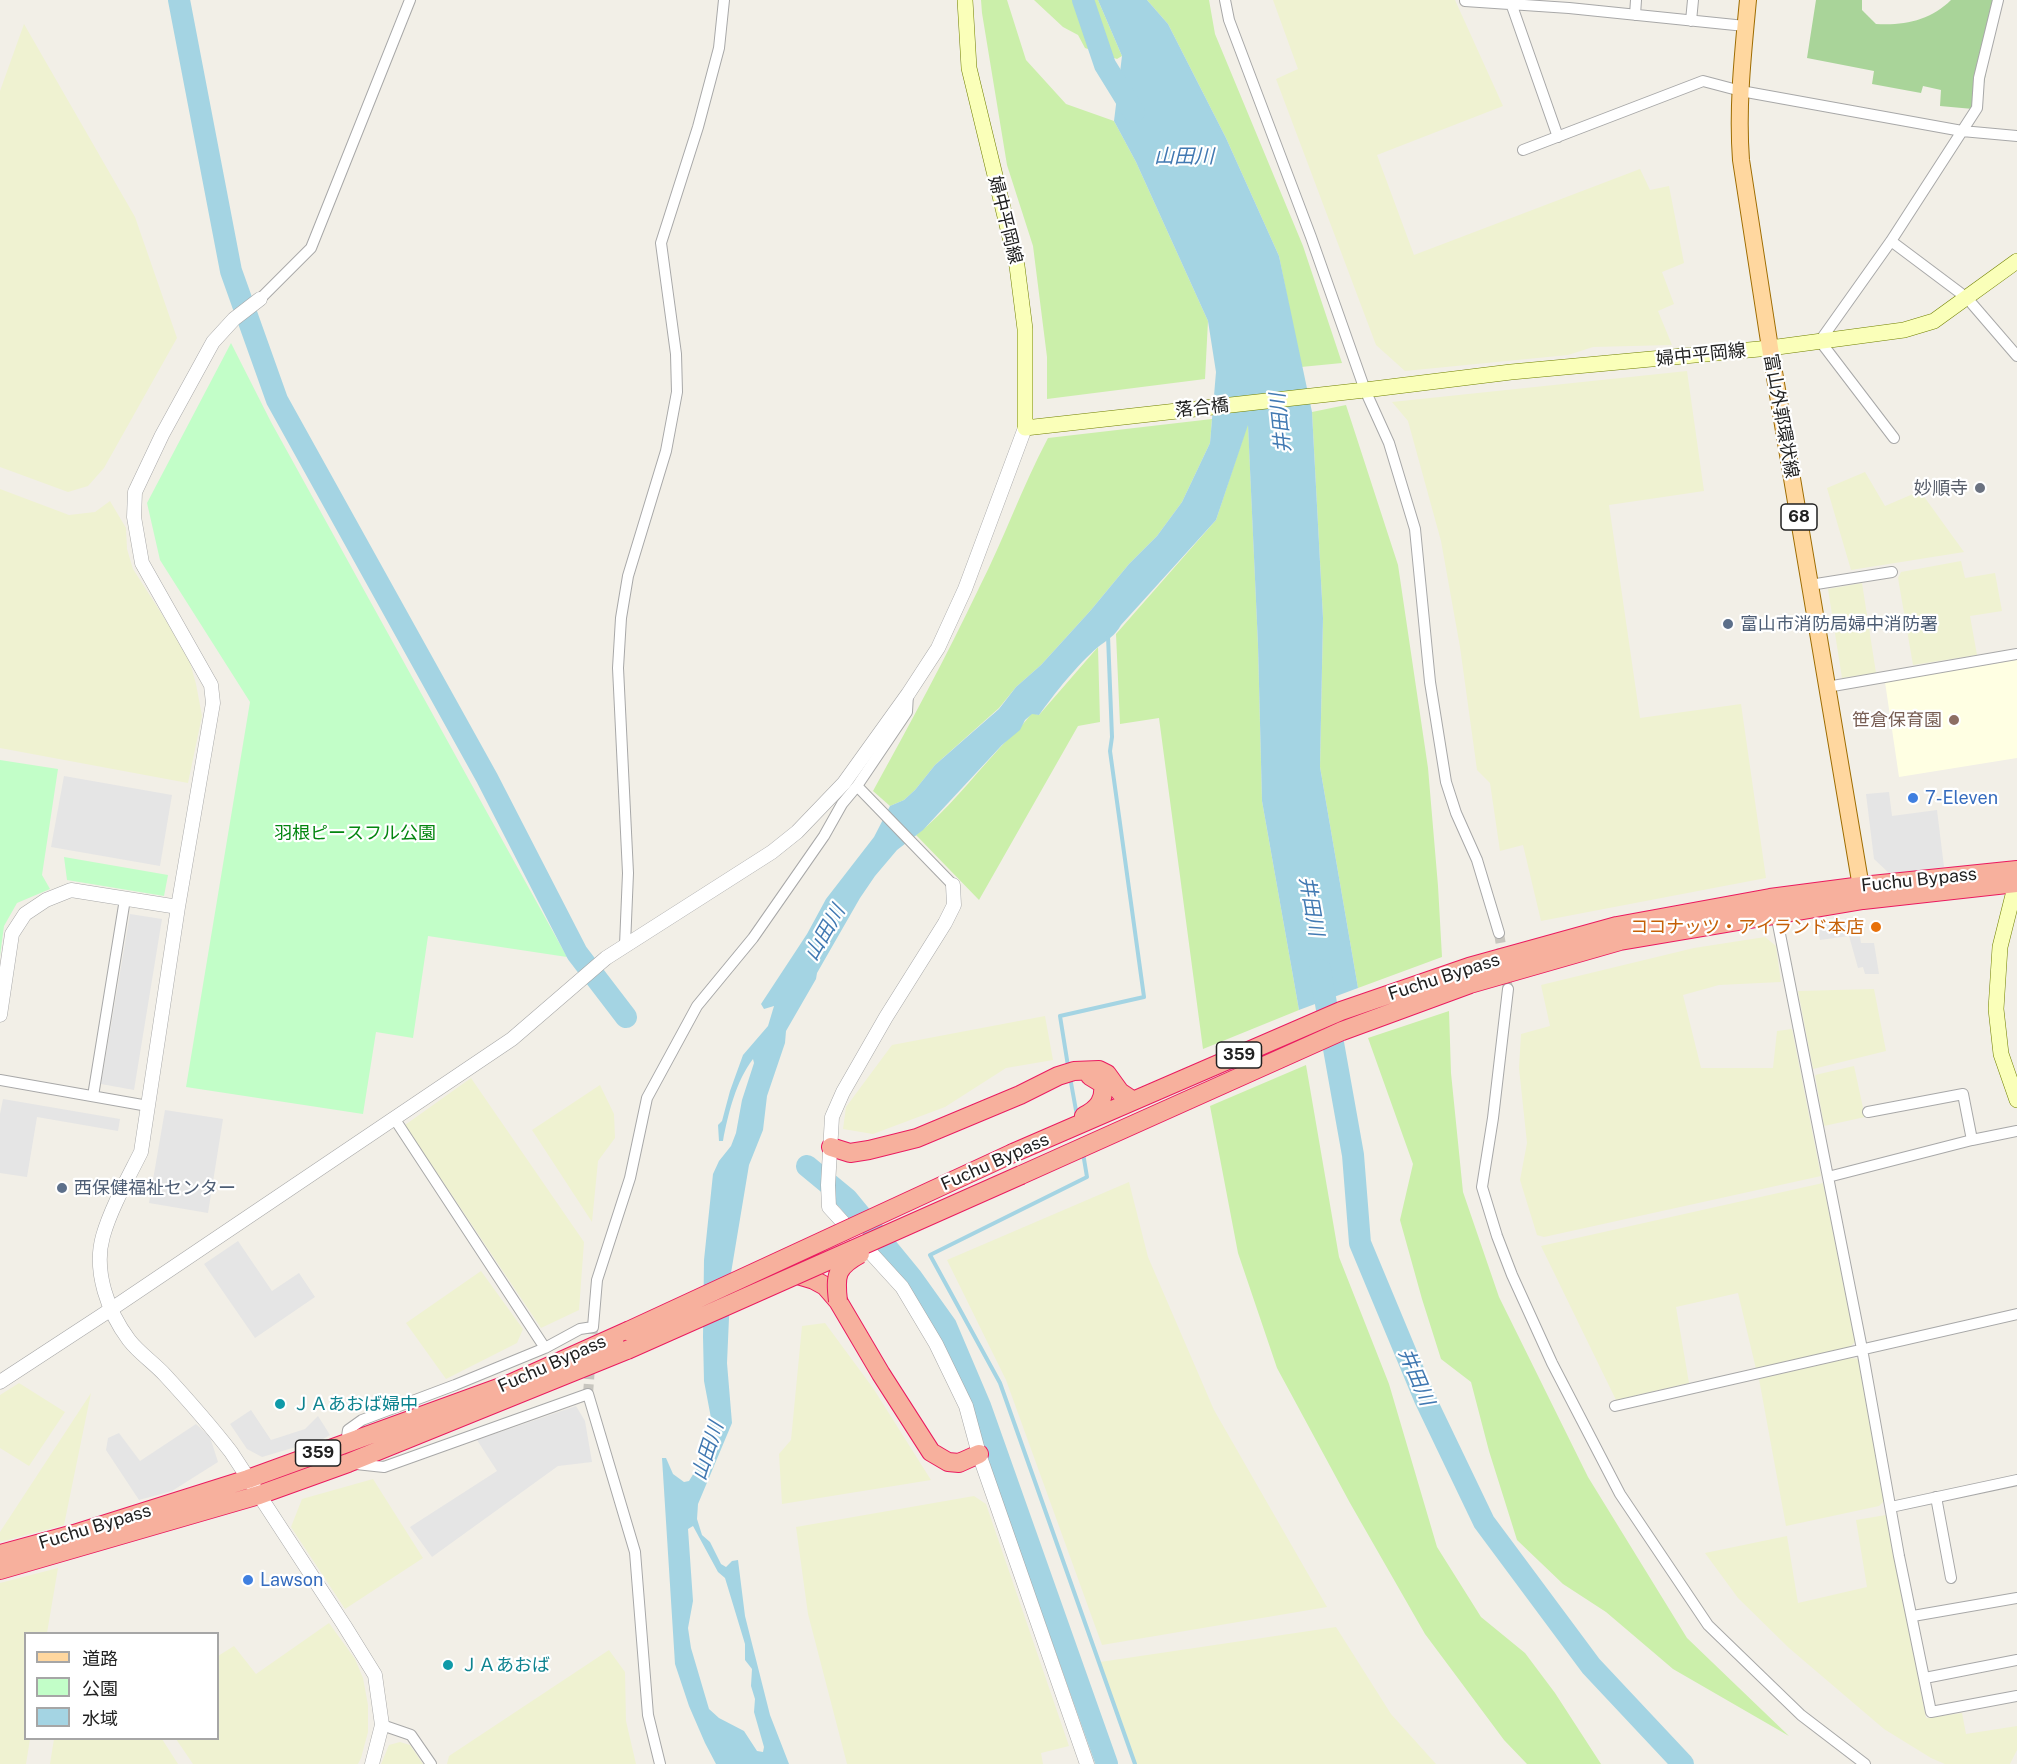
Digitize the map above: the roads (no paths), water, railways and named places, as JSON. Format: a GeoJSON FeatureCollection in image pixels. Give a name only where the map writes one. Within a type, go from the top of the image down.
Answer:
{"type":"FeatureCollection","features":[{"type":"Feature","properties":{"kind":"highway","name":"Fuchu Bypass"},"geometry":{"type":"LineString","coordinates":[[0,1554],[74,1534],[248,1479],[512,1383],[1013,1153],[1341,1011],[1470,976],[1620,941],[1776,914],[1862,893],[2017,870]]}},
{"type":"Feature","properties":{"kind":"highway","name":"Fuchu Bypass"},"geometry":{"type":"LineString","coordinates":[[0,1570],[259,1495],[348,1463],[627,1350],[1470,976],[1617,926],[1770,898],[2017,882]]}},
{"type":"Feature","properties":{"kind":"highway"},"geometry":{"type":"LineString","coordinates":[[830,1154],[869,1150],[917,1138],[1074,1071],[1099,1070],[1107,1074],[1120,1092],[1132,1100]]}},
{"type":"Feature","properties":{"kind":"highway"},"geometry":{"type":"LineString","coordinates":[[1013,1153],[1052,1130],[1091,1112],[1100,1104],[1104,1093],[1103,1084],[1092,1076],[1074,1071]]}},
{"type":"Feature","properties":{"kind":"highway"},"geometry":{"type":"LineString","coordinates":[[838,1301],[837,1274],[844,1263],[906,1233],[938,1212]]}},
{"type":"Feature","properties":{"kind":"highway"},"geometry":{"type":"LineString","coordinates":[[794,1274],[825,1286],[838,1301],[931,1452],[948,1462],[959,1463],[979,1454]]}},
{"type":"Feature","properties":{"kind":"main road","name":"婦中平岡線"},"geometry":{"type":"LineString","coordinates":[[965,0],[969,68],[1017,266],[1025,329],[1032,427]]}},
{"type":"Feature","properties":{"kind":"main road","name":"富山外郭環状線"},"geometry":{"type":"LineString","coordinates":[[1748,0],[1741,91],[1741,160],[1770,348],[1862,893]]}},
{"type":"Feature","properties":{"kind":"main road","name":"婦中平岡線"},"geometry":{"type":"LineString","coordinates":[[1365,390],[1511,372],[1770,348],[1904,330],[1934,321],[2017,261]]}},
{"type":"Feature","properties":{"kind":"main road","name":"落合橋"},"geometry":{"type":"LineString","coordinates":[[1032,427],[1365,390]]}},
{"type":"Feature","properties":{"kind":"main road"},"geometry":{"type":"LineString","coordinates":[[2017,882],[2000,947],[1996,1009],[2001,1054],[2017,1100]]}},
{"type":"Feature","properties":{"kind":"street"},"geometry":{"type":"LineString","coordinates":[[372,1764],[382,1725],[375,1675],[231,1452],[212,1427],[130,1341],[110,1310],[99,1267],[102,1237],[141,1152],[178,907],[213,703],[211,685],[142,562],[134,517],[135,492],[162,435],[213,342],[234,319],[260,299],[310,248],[410,0]]}},
{"type":"Feature","properties":{"kind":"street"},"geometry":{"type":"LineString","coordinates":[[625,945],[628,873],[618,668],[621,618],[628,576],[666,451],[677,392],[676,354],[661,243],[698,127],[719,48],[724,0]]}},
{"type":"Feature","properties":{"kind":"street"},"geometry":{"type":"LineString","coordinates":[[1225,0],[1229,20],[1311,237],[1365,390],[1389,443],[1415,529],[1430,682],[1446,782],[1456,813],[1477,860],[1499,933]]}},
{"type":"Feature","properties":{"kind":"street"},"geometry":{"type":"LineString","coordinates":[[1635,15],[1636,0]]}},
{"type":"Feature","properties":{"kind":"street"},"geometry":{"type":"LineString","coordinates":[[1691,21],[1693,0]]}},
{"type":"Feature","properties":{"kind":"street"},"geometry":{"type":"LineString","coordinates":[[1894,438],[1820,341],[1891,241],[1977,108],[1979,78],[1998,0]]}},
{"type":"Feature","properties":{"kind":"street"},"geometry":{"type":"LineString","coordinates":[[1465,2],[1570,4],[1635,15],[1745,26]]}},
{"type":"Feature","properties":{"kind":"street"},"geometry":{"type":"LineString","coordinates":[[1512,3],[1558,137]]}},
{"type":"Feature","properties":{"kind":"street"},"geometry":{"type":"LineString","coordinates":[[1522,150],[1703,81],[1741,91],[1962,130],[2017,136]]}},
{"type":"Feature","properties":{"kind":"street"},"geometry":{"type":"LineString","coordinates":[[1891,241],[1967,298],[2017,356]]}},
{"type":"Feature","properties":{"kind":"street"},"geometry":{"type":"LineString","coordinates":[[0,1382],[512,1039],[606,958],[772,852],[797,832],[844,783],[938,648],[1032,427]]}},
{"type":"Feature","properties":{"kind":"street"},"geometry":{"type":"LineString","coordinates":[[1810,585],[1892,572]]}},
{"type":"Feature","properties":{"kind":"street"},"geometry":{"type":"LineString","coordinates":[[1827,687],[2017,654]]}},
{"type":"Feature","properties":{"kind":"street"},"geometry":{"type":"LineString","coordinates":[[346,1443],[348,1430],[362,1420],[545,1348],[580,1329],[593,1327],[597,1280],[630,1178],[647,1098],[664,1063],[697,1006],[753,938],[824,836],[842,804],[859,789],[907,712],[908,694]]}},
{"type":"Feature","properties":{"kind":"street"},"geometry":{"type":"LineString","coordinates":[[859,789],[953,885],[954,905],[886,1017],[843,1092],[832,1117],[829,1207],[902,1287],[936,1344],[966,1406],[979,1454],[1088,1764]]}},
{"type":"Feature","properties":{"kind":"street"},"geometry":{"type":"LineString","coordinates":[[0,1016],[12,934],[25,914],[46,900],[71,890],[178,907]]}},
{"type":"Feature","properties":{"kind":"street"},"geometry":{"type":"LineString","coordinates":[[93,1096],[125,898]]}},
{"type":"Feature","properties":{"kind":"street"},"geometry":{"type":"LineString","coordinates":[[1776,914],[1931,1712],[2017,1696]]}},
{"type":"Feature","properties":{"kind":"street"},"geometry":{"type":"LineString","coordinates":[[1508,989],[1493,1118],[1482,1187],[1512,1275],[1547,1352],[1620,1494],[1708,1625],[1802,1716],[1865,1764]]}},
{"type":"Feature","properties":{"kind":"street"},"geometry":{"type":"LineString","coordinates":[[0,1080],[148,1106]]}},
{"type":"Feature","properties":{"kind":"street"},"geometry":{"type":"LineString","coordinates":[[1868,1112],[1963,1094],[1972,1140]]}},
{"type":"Feature","properties":{"kind":"street"},"geometry":{"type":"LineString","coordinates":[[394,1118],[545,1348]]}},
{"type":"Feature","properties":{"kind":"street"},"geometry":{"type":"LineString","coordinates":[[1828,1177],[1972,1140],[2017,1131]]}},
{"type":"Feature","properties":{"kind":"street"},"geometry":{"type":"LineString","coordinates":[[1615,1406],[2017,1314]]}},
{"type":"Feature","properties":{"kind":"street"},"geometry":{"type":"LineString","coordinates":[[348,1463],[384,1467],[588,1394],[635,1552],[648,1715],[660,1764]]}},
{"type":"Feature","properties":{"kind":"street"},"geometry":{"type":"LineString","coordinates":[[1891,1507],[2017,1480]]}},
{"type":"Feature","properties":{"kind":"street"},"geometry":{"type":"LineString","coordinates":[[1936,1497],[1951,1578]]}},
{"type":"Feature","properties":{"kind":"street"},"geometry":{"type":"LineString","coordinates":[[1913,1616],[2017,1598]]}},
{"type":"Feature","properties":{"kind":"street"},"geometry":{"type":"LineString","coordinates":[[1924,1678],[2017,1660]]}},
{"type":"Feature","properties":{"kind":"street"},"geometry":{"type":"LineString","coordinates":[[382,1725],[411,1735],[431,1764]]}},
{"type":"Feature","properties":{"kind":"water","name":"山田川"},"geometry":{"type":"Polygon","coordinates":[[[1098,0],[1147,0],[1168,24],[1226,138],[1279,256],[1312,412],[1323,618],[1320,767],[1358,988],[1299,1010],[1262,801],[1258,645],[1248,425],[1216,520],[1113,635],[1074,670],[1039,715],[1032,714],[1025,720],[1020,730],[1002,745],[923,830],[897,850],[875,876],[860,898],[786,1031],[785,1043],[767,1096],[763,1130],[749,1165],[731,1273],[727,1363],[732,1423],[698,1504],[697,1519],[702,1535],[710,1542],[721,1564],[726,1567],[732,1561],[738,1560],[745,1616],[770,1715],[789,1764],[716,1764],[689,1706],[675,1664],[662,1458],[666,1458],[673,1474],[684,1482],[689,1481],[700,1463],[711,1418],[704,1381],[703,1337],[704,1260],[713,1174],[719,1161],[731,1146],[736,1133],[742,1100],[754,1063],[753,1059],[737,1087],[723,1141],[719,1141],[718,1125],[722,1121],[743,1055],[768,1026],[774,1006],[764,1009],[761,1004],[807,934],[826,899],[874,837],[890,806],[904,800],[935,765],[999,709],[1016,687],[1041,665],[1129,564],[1157,536],[1182,502],[1210,443],[1216,372],[1208,321],[1136,162],[1114,121],[1122,56],[1098,0]],[[693,1526],[688,1529],[693,1601],[688,1628],[691,1648],[709,1709],[719,1718],[744,1731],[757,1751],[763,1752],[764,1747],[754,1712],[752,1669],[745,1660],[745,1644],[725,1578],[718,1572],[693,1526]]]}},
{"type":"Feature","properties":{"kind":"waterway"},"geometry":{"type":"LineString","coordinates":[[179,0],[231,271],[277,400],[487,778],[577,953],[626,1017]]}},
{"type":"Feature","properties":{"kind":"waterway","name":"井田川"},"geometry":{"type":"LineString","coordinates":[[1083,0],[1105,65],[1134,112]]}},
{"type":"Feature","properties":{"kind":"waterway"},"geometry":{"type":"LineString","coordinates":[[1068,1066],[1060,1016],[1144,997],[1110,751],[1112,737],[1108,636]]}},
{"type":"Feature","properties":{"kind":"waterway","name":"井田川"},"geometry":{"type":"LineString","coordinates":[[1320,970],[1353,1155],[1360,1243],[1425,1399],[1484,1522],[1591,1666],[1683,1764]]}},
{"type":"Feature","properties":{"kind":"waterway"},"geometry":{"type":"LineString","coordinates":[[1070,1077],[1077,1116]]}},
{"type":"Feature","properties":{"kind":"waterway"},"geometry":{"type":"LineString","coordinates":[[1083,1153],[1087,1177],[930,1255],[1000,1383],[1135,1764]]}},
{"type":"Feature","properties":{"kind":"waterway","name":"山田川"},"geometry":{"type":"LineString","coordinates":[[807,1166],[847,1199],[911,1277],[946,1326],[980,1406],[1107,1764]]}},
{"type":"Feature","properties":{"kind":"tunnel"},"geometry":{"type":"LineString","coordinates":[[1499,933],[1508,989]]}},
{"type":"Feature","properties":{"kind":"tunnel"},"geometry":{"type":"LineString","coordinates":[[588,1394],[593,1327]]}},
{"type":"Feature","properties":{"kind":"place","name":"妙順寺"},"geometry":{"type":"Point","coordinates":[1980,488]}},
{"type":"Feature","properties":{"kind":"place","name":"富山市消防局婦中消防署"},"geometry":{"type":"Point","coordinates":[1728,624]}},
{"type":"Feature","properties":{"kind":"place","name":"笹倉保育園"},"geometry":{"type":"Point","coordinates":[1954,720]}},
{"type":"Feature","properties":{"kind":"place","name":"7-Eleven"},"geometry":{"type":"Point","coordinates":[1913,798]}},
{"type":"Feature","properties":{"kind":"place","name":"ココナッツ・アイランド本店"},"geometry":{"type":"Point","coordinates":[1876,927]}},
{"type":"Feature","properties":{"kind":"place","name":"西保健福祉センター"},"geometry":{"type":"Point","coordinates":[62,1188]}},
{"type":"Feature","properties":{"kind":"place","name":"ＪＡあおば婦中"},"geometry":{"type":"Point","coordinates":[280,1404]}},
{"type":"Feature","properties":{"kind":"place","name":"Lawson"},"geometry":{"type":"Point","coordinates":[248,1580]}},
{"type":"Feature","properties":{"kind":"place","name":"ＪＡあおば"},"geometry":{"type":"Point","coordinates":[448,1665]}},
{"type":"Feature","properties":{"kind":"park label","name":"羽根ピースフル公園"},"geometry":{"type":"Point","coordinates":[355,833]}}]}
